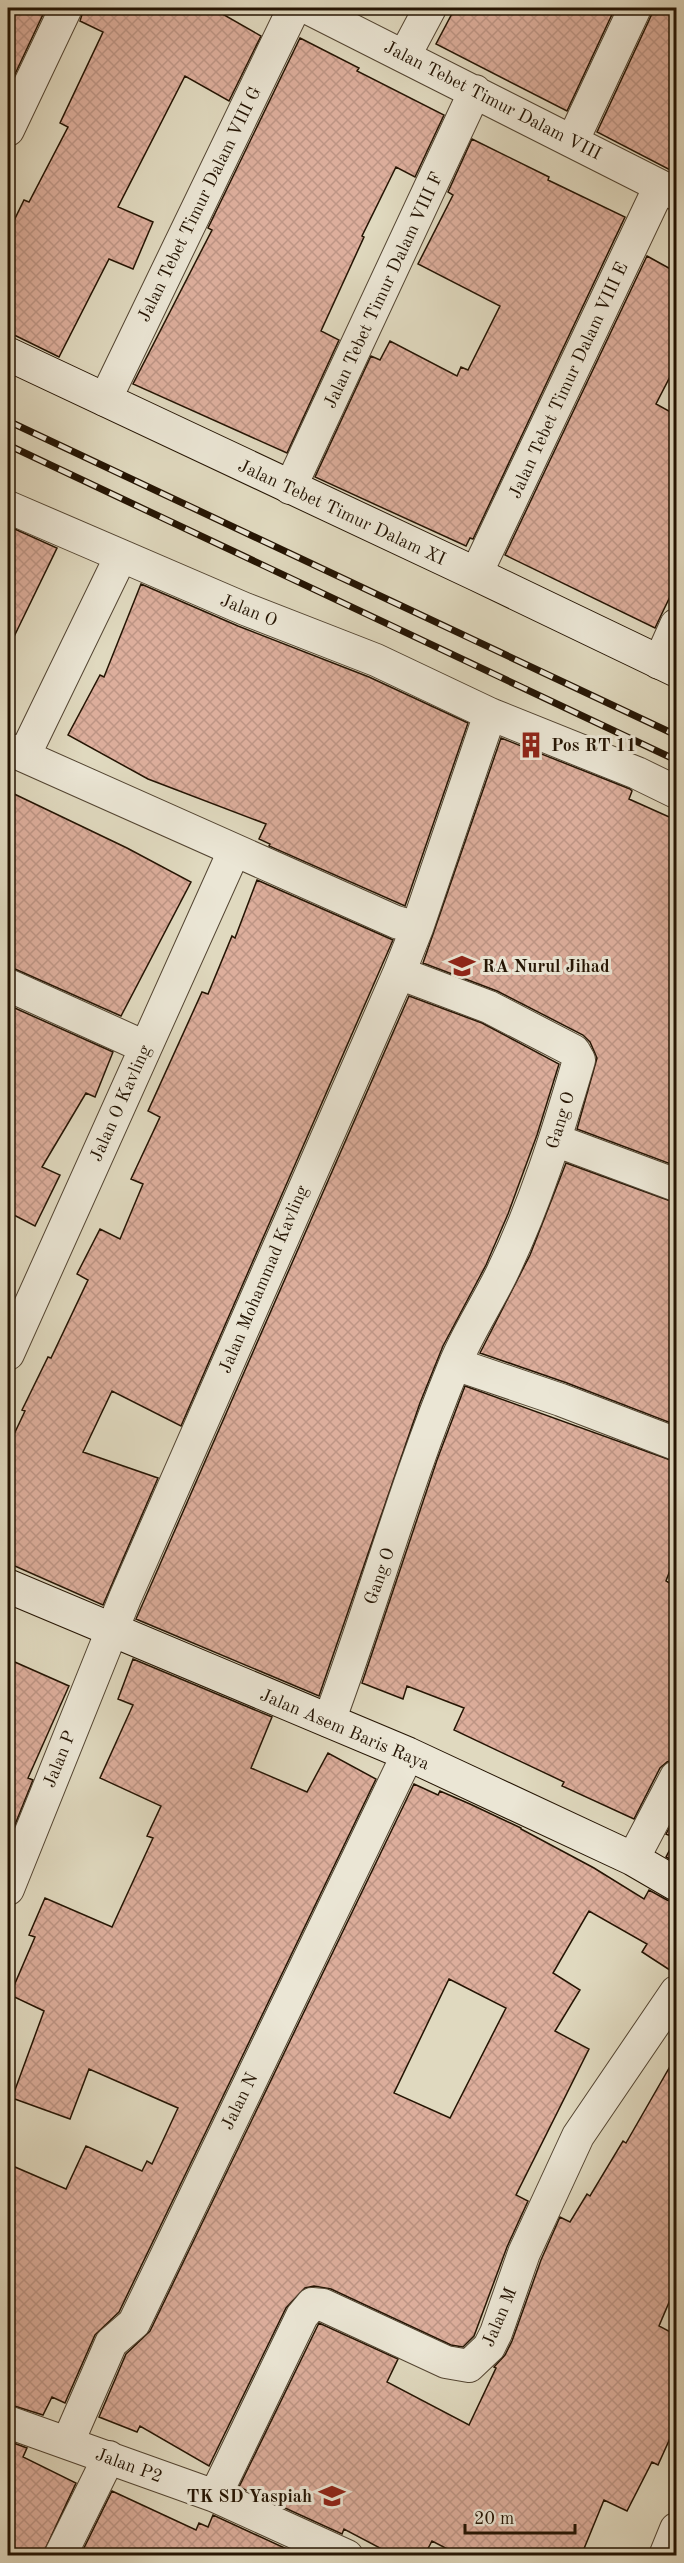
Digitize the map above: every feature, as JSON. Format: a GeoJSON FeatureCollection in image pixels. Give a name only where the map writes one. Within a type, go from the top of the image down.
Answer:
{"type":"FeatureCollection","features":[{"type":"Feature","properties":{"kind":"street"},"geometry":{"type":"LineString","coordinates":[[8,130],[66,8]]}},
{"type":"Feature","properties":{"kind":"street","name":"Jalan Tebet Timur Dalam VIII G"},"geometry":{"type":"LineString","coordinates":[[105,400],[294,8]]}},
{"type":"Feature","properties":{"kind":"street","name":"Jalan Tebet Timur Dalam VIII"},"geometry":{"type":"LineString","coordinates":[[308,8],[405,55],[668,190]]}},
{"type":"Feature","properties":{"kind":"street"},"geometry":{"type":"LineString","coordinates":[[405,55],[429,8]]}},
{"type":"Feature","properties":{"kind":"street"},"geometry":{"type":"LineString","coordinates":[[573,140],[635,8]]}},
{"type":"Feature","properties":{"kind":"street","name":"Jalan Tebet Timur Dalam VIII F"},"geometry":{"type":"LineString","coordinates":[[290,488],[475,91]]}},
{"type":"Feature","properties":{"kind":"street","name":"Jalan Tebet Timur Dalam VIII E"},"geometry":{"type":"LineString","coordinates":[[476,574],[668,190]]}},
{"type":"Feature","properties":{"kind":"street","name":"Jalan Tebet Timur Dalam XI"},"geometry":{"type":"LineString","coordinates":[[8,354],[668,667]]}},
{"type":"Feature","properties":{"kind":"street","name":"Jalan O"},"geometry":{"type":"LineString","coordinates":[[8,507],[244,609],[376,660],[490,714]]}},
{"type":"Feature","properties":{"kind":"street"},"geometry":{"type":"LineString","coordinates":[[121,556],[16,752],[234,851],[396,922],[417,928]]}},
{"type":"Feature","properties":{"kind":"street"},"geometry":{"type":"LineString","coordinates":[[668,667],[676,625]]}},
{"type":"Feature","properties":{"kind":"street"},"geometry":{"type":"LineString","coordinates":[[490,714],[637,773],[676,792]]}},
{"type":"Feature","properties":{"kind":"street","name":"Jalan Mohammad Kavling"},"geometry":{"type":"LineString","coordinates":[[113,1631],[125,1598],[270,1263],[399,973],[417,928],[490,714]]}},
{"type":"Feature","properties":{"kind":"street","name":"Jalan O Kavling"},"geometry":{"type":"LineString","coordinates":[[8,1354],[234,851]]}},
{"type":"Feature","properties":{"kind":"street","name":"Gang O"},"geometry":{"type":"LineString","coordinates":[[329,1721],[418,1462],[455,1364],[503,1272],[555,1140],[579,1060],[578,1054],[489,1007],[399,973]]}},
{"type":"Feature","properties":{"kind":"street"},"geometry":{"type":"LineString","coordinates":[[8,985],[146,1047]]}},
{"type":"Feature","properties":{"kind":"street"},"geometry":{"type":"LineString","coordinates":[[555,1140],[676,1185]]}},
{"type":"Feature","properties":{"kind":"street"},"geometry":{"type":"LineString","coordinates":[[455,1364],[561,1400],[676,1444]]}},
{"type":"Feature","properties":{"kind":"street","name":"Jalan Asem Baris Raya"},"geometry":{"type":"LineString","coordinates":[[8,1586],[408,1754],[633,1859],[676,1884]]}},
{"type":"Feature","properties":{"kind":"street","name":"Jalan P"},"geometry":{"type":"LineString","coordinates":[[8,1888],[113,1631]]}},
{"type":"Feature","properties":{"kind":"street","name":"Jalan N"},"geometry":{"type":"LineString","coordinates":[[68,2442],[111,2343],[134,2323],[408,1754]]}},
{"type":"Feature","properties":{"kind":"street"},"geometry":{"type":"LineString","coordinates":[[633,1859],[676,1777]]}},
{"type":"Feature","properties":{"kind":"street","name":"Jalan M"},"geometry":{"type":"LineString","coordinates":[[215,2496],[302,2316],[312,2304],[323,2305],[446,2362],[469,2366],[479,2358],[489,2347],[496,2333],[524,2253],[578,2136],[676,1992]]}},
{"type":"Feature","properties":{"kind":"street","name":"Jalan P2"},"geometry":{"type":"LineString","coordinates":[[8,2422],[215,2496],[303,2546],[348,2556]]}},
{"type":"Feature","properties":{"kind":"street"},"geometry":{"type":"LineString","coordinates":[[60,2556],[109,2457]]}},
{"type":"Feature","properties":{"kind":"street"},"geometry":{"type":"LineString","coordinates":[[665,2556],[676,2529]]}},
{"type":"Feature","properties":{"kind":"building"},"geometry":{"type":"Polygon","coordinates":[[[8,8],[46,8],[8,89],[8,8]]]}},
{"type":"Feature","properties":{"kind":"building"},"geometry":{"type":"Polygon","coordinates":[[[84,8],[212,8],[261,36],[229,101],[185,76],[118,207],[153,222],[133,269],[109,259],[59,357],[8,332],[8,233],[24,200],[29,202],[68,127],[60,123],[103,32],[80,21],[84,8]]]}},
{"type":"Feature","properties":{"kind":"building"},"geometry":{"type":"Polygon","coordinates":[[[455,8],[615,8],[567,111],[436,44],[455,8]]]}},
{"type":"Feature","properties":{"kind":"building"},"geometry":{"type":"Polygon","coordinates":[[[653,8],[676,8],[676,173],[597,132],[653,8]]]}},
{"type":"Feature","properties":{"kind":"building"},"geometry":{"type":"Polygon","coordinates":[[[300,38],[359,68],[357,71],[444,115],[415,177],[396,167],[362,236],[364,237],[321,331],[339,340],[287,453],[133,384],[212,230],[208,228],[300,38]]]}},
{"type":"Feature","properties":{"kind":"building"},"geometry":{"type":"Polygon","coordinates":[[[472,139],[549,177],[548,180],[625,217],[473,539],[470,538],[466,546],[315,477],[371,356],[380,360],[390,341],[457,376],[461,367],[468,370],[500,306],[418,264],[453,195],[448,192],[472,139]]]}},
{"type":"Feature","properties":{"kind":"building"},"geometry":{"type":"Polygon","coordinates":[[[647,256],[676,272],[676,365],[656,404],[676,415],[676,584],[655,628],[505,555],[647,256]]]}},
{"type":"Feature","properties":{"kind":"building"},"geometry":{"type":"Polygon","coordinates":[[[8,526],[57,548],[8,649],[8,526]]]}},
{"type":"Feature","properties":{"kind":"building"},"geometry":{"type":"Polygon","coordinates":[[[141,584],[238,626],[369,677],[468,723],[405,906],[269,846],[270,844],[259,839],[266,824],[148,779],[68,735],[100,675],[104,677],[141,584]]]}},
{"type":"Feature","properties":{"kind":"building"},"geometry":{"type":"Polygon","coordinates":[[[501,738],[630,789],[632,791],[629,799],[676,820],[676,1166],[577,1129],[597,1058],[590,1042],[583,1035],[497,991],[423,963],[501,738]]]}},
{"type":"Feature","properties":{"kind":"building"},"geometry":{"type":"Polygon","coordinates":[[[8,791],[127,848],[191,882],[121,1016],[8,967],[8,791]]]}},
{"type":"Feature","properties":{"kind":"building"},"geometry":{"type":"Polygon","coordinates":[[[257,880],[393,940],[181,1426],[112,1391],[83,1452],[158,1478],[103,1605],[8,1563],[8,1447],[25,1411],[22,1410],[48,1357],[51,1358],[88,1280],[77,1274],[100,1229],[120,1239],[143,1184],[131,1179],[160,1117],[148,1111],[202,992],[208,994],[232,936],[235,938],[257,880]]]}},
{"type":"Feature","properties":{"kind":"building"},"geometry":{"type":"Polygon","coordinates":[[[409,996],[482,1023],[559,1064],[537,1135],[508,1214],[486,1265],[443,1346],[420,1403],[319,1696],[136,1619],[409,996]]]}},
{"type":"Feature","properties":{"kind":"building"},"geometry":{"type":"Polygon","coordinates":[[[8,1005],[113,1052],[95,1097],[86,1093],[42,1167],[60,1175],[35,1226],[8,1212],[8,1005]]]}},
{"type":"Feature","properties":{"kind":"building"},"geometry":{"type":"Polygon","coordinates":[[[566,1163],[676,1203],[676,1425],[567,1383],[480,1353],[530,1255],[566,1163]]]}},
{"type":"Feature","properties":{"kind":"building"},"geometry":{"type":"Polygon","coordinates":[[[465,1386],[676,1462],[676,1555],[666,1581],[676,1587],[676,1759],[660,1768],[634,1819],[562,1786],[564,1782],[454,1730],[464,1708],[407,1686],[403,1699],[362,1683],[437,1460],[465,1386]]]}},
{"type":"Feature","properties":{"kind":"building"},"geometry":{"type":"Polygon","coordinates":[[[8,1659],[69,1686],[28,1778],[33,1780],[8,1842],[8,1659]]]}},
{"type":"Feature","properties":{"kind":"building"},"geometry":{"type":"Polygon","coordinates":[[[133,1659],[272,1717],[251,1768],[307,1792],[328,1753],[376,1779],[119,2312],[95,2335],[65,2403],[52,2397],[43,2415],[8,2404],[8,2164],[66,2189],[86,2146],[142,2171],[147,2161],[152,2164],[178,2108],[89,2069],[70,2119],[12,2098],[44,2011],[10,1995],[35,1937],[29,1935],[45,1898],[112,1927],[153,1838],[147,1836],[161,1806],[100,1778],[133,1705],[118,1699],[133,1659]]]}},
{"type":"Feature","properties":{"kind":"building"},"geometry":{"type":"Polygon","coordinates":[[[414,1784],[438,1795],[440,1791],[521,1828],[594,1868],[644,1899],[649,1890],[676,1903],[676,1974],[642,1952],[647,1944],[589,1911],[553,1973],[580,1990],[555,2031],[589,2049],[516,2195],[528,2201],[507,2247],[474,2336],[463,2347],[451,2345],[331,2289],[314,2286],[305,2288],[286,2308],[209,2466],[140,2426],[137,2432],[99,2417],[126,2354],[150,2331],[414,1784]],[[449,1979],[394,2093],[450,2118],[506,2008],[449,1979]]]}},
{"type":"Feature","properties":{"kind":"building"},"geometry":{"type":"Polygon","coordinates":[[[676,1815],[676,1838],[666,1834],[676,1815]]]}},
{"type":"Feature","properties":{"kind":"building"},"geometry":{"type":"Polygon","coordinates":[[[676,1838],[676,1863],[666,1857],[676,1838]]]}},
{"type":"Feature","properties":{"kind":"building"},"geometry":{"type":"Polygon","coordinates":[[[676,2056],[676,2286],[659,2326],[676,2335],[676,2425],[658,2465],[652,2462],[627,2511],[604,2500],[581,2556],[461,2556],[432,2541],[424,2556],[395,2556],[344,2529],[342,2534],[239,2487],[319,2323],[398,2359],[387,2382],[469,2425],[496,2368],[494,2367],[505,2355],[512,2341],[541,2260],[560,2217],[570,2222],[587,2194],[590,2196],[623,2141],[626,2143],[676,2056]]]}},
{"type":"Feature","properties":{"kind":"building"},"geometry":{"type":"Polygon","coordinates":[[[8,2441],[27,2448],[23,2457],[76,2483],[42,2556],[24,2556],[8,2547],[8,2441]]]}},
{"type":"Feature","properties":{"kind":"building"},"geometry":{"type":"Polygon","coordinates":[[[112,2491],[196,2530],[199,2523],[208,2527],[213,2515],[302,2556],[80,2556],[112,2491]]]}},
{"type":"Feature","properties":{"kind":"railway"},"geometry":{"type":"LineString","coordinates":[[8,421],[676,735]]}},
{"type":"Feature","properties":{"kind":"railway"},"geometry":{"type":"LineString","coordinates":[[8,445],[676,760]]}},
{"type":"Feature","properties":{"kind":"place","name":"Pos RT 11"},"geometry":{"type":"Point","coordinates":[531,745]}},
{"type":"Feature","properties":{"kind":"place","name":"RA Nurul Jihad"},"geometry":{"type":"Point","coordinates":[462,966]}},
{"type":"Feature","properties":{"kind":"place","name":"TK SD Yaspiah"},"geometry":{"type":"Point","coordinates":[332,2496]}}]}
